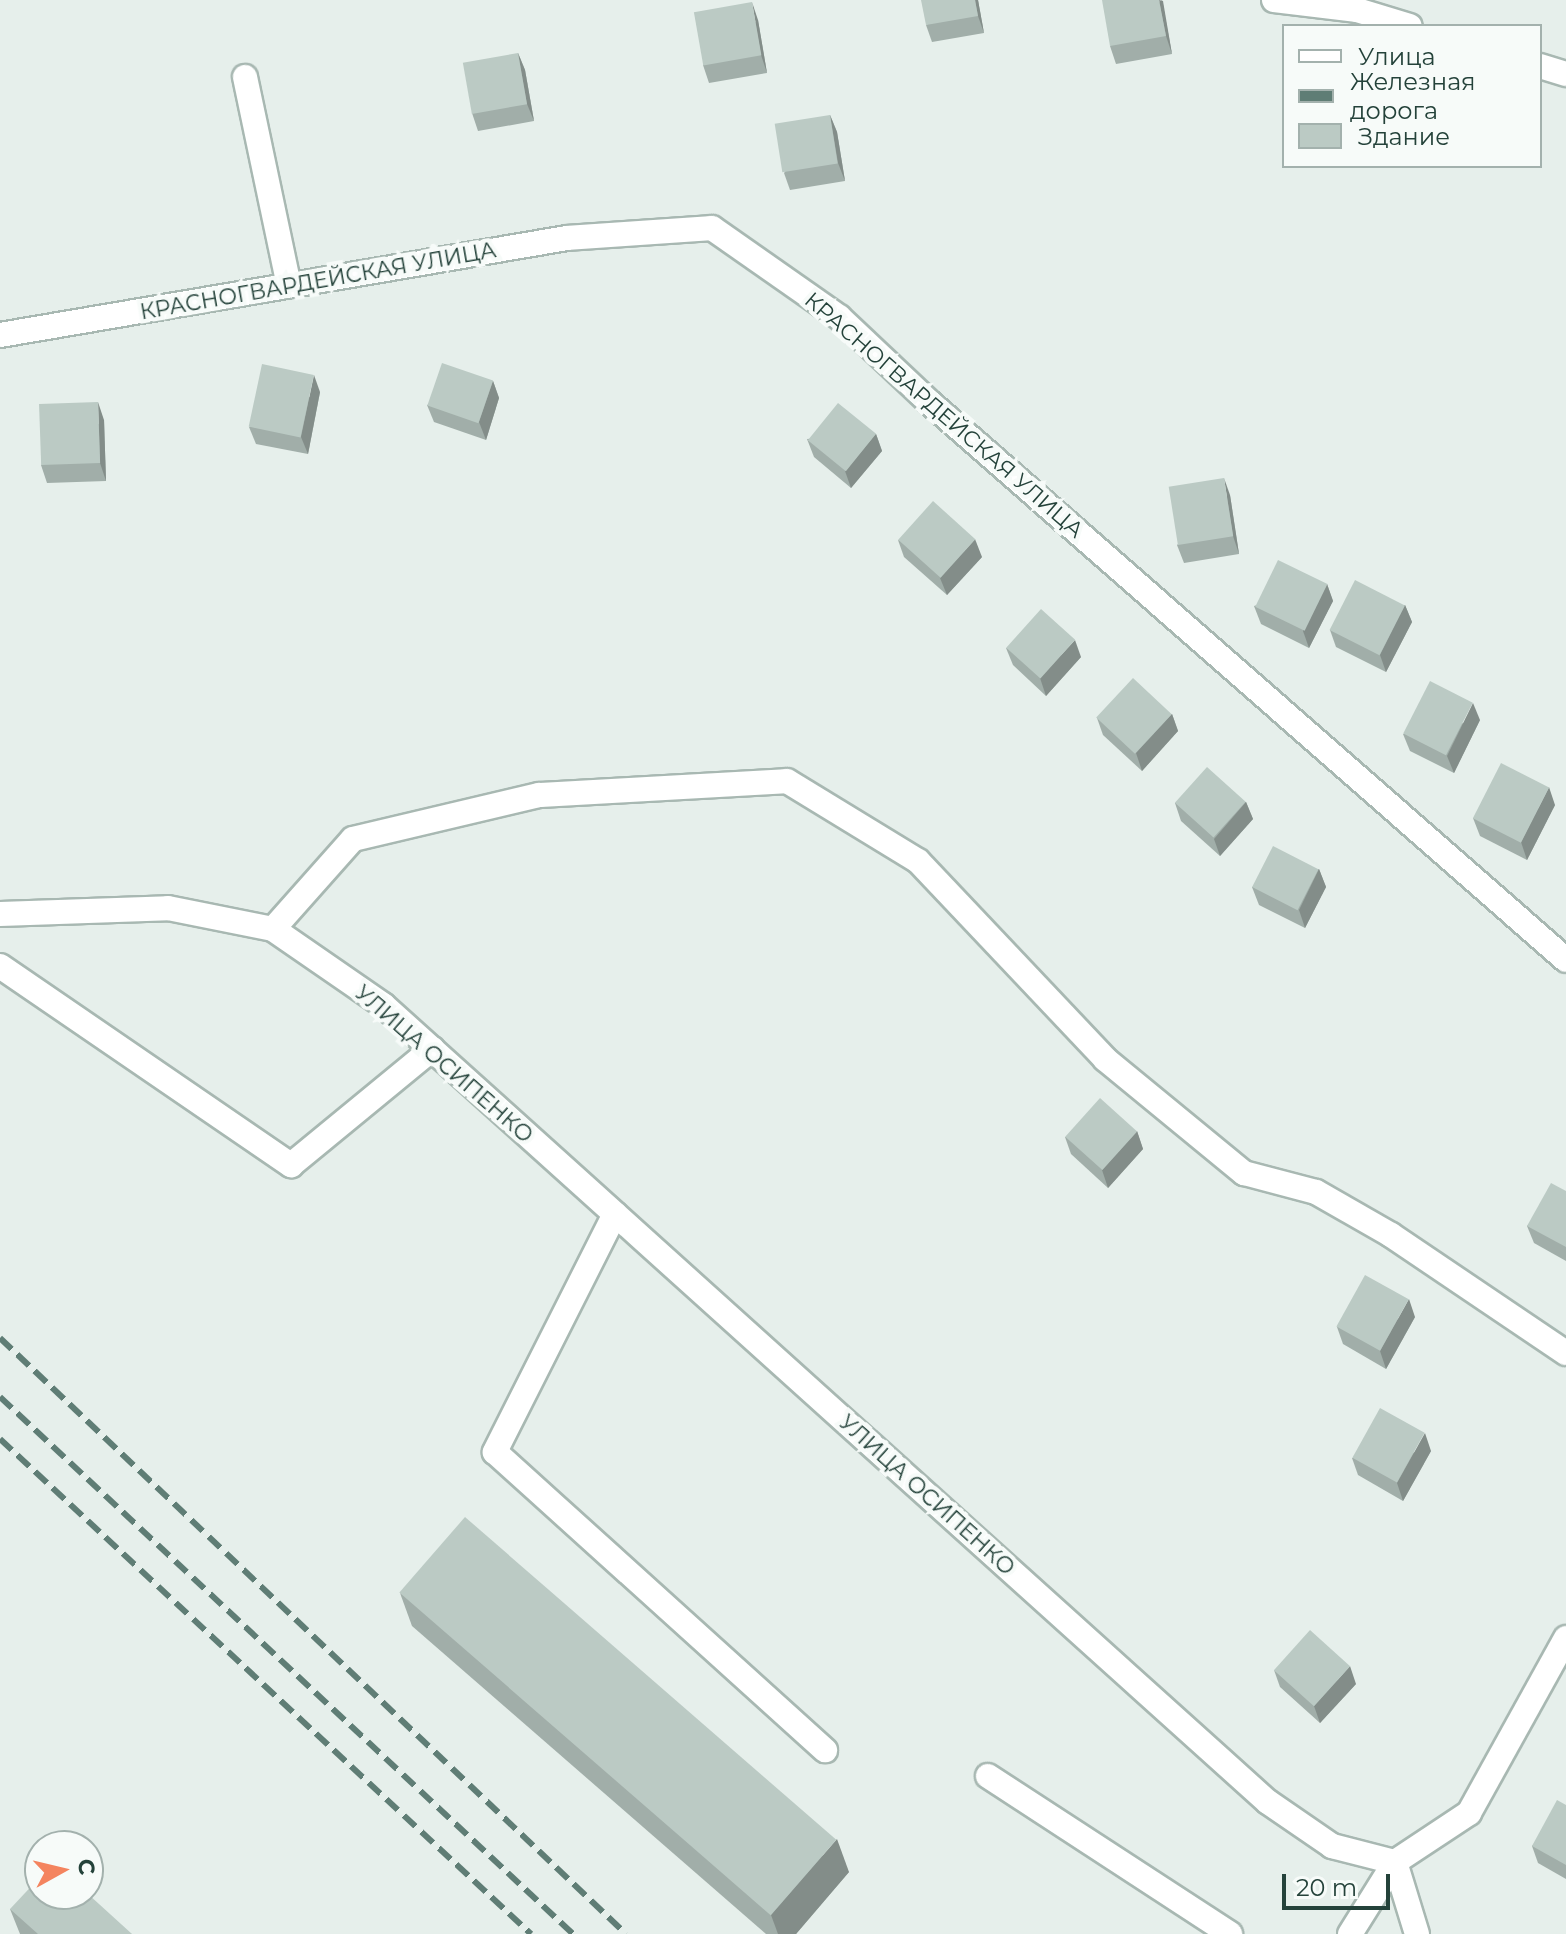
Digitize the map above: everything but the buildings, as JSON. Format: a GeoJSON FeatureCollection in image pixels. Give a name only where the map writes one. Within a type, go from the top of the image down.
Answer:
{"type":"FeatureCollection","features":[{"type":"Feature","properties":{"kind":"street"},"geometry":{"type":"LineString","coordinates":[[1274,0],[1357,10],[1403,24]]}},
{"type":"Feature","properties":{"kind":"street"},"geometry":{"type":"LineString","coordinates":[[1542,67],[1566,74]]}},
{"type":"Feature","properties":{"kind":"street"},"geometry":{"type":"LineString","coordinates":[[245,77],[289,285]]}},
{"type":"Feature","properties":{"kind":"street","name":"КРАСНОГВАРДЕЙСКАЯ УЛИЦА"},"geometry":{"type":"LineString","coordinates":[[0,335],[567,238],[712,228],[839,317],[928,401],[1566,960]]}},
{"type":"Feature","properties":{"kind":"street"},"geometry":{"type":"LineString","coordinates":[[0,914],[168,908],[273,929],[353,839],[539,795],[787,781],[918,861],[1105,1059],[1244,1173],[1316,1192],[1391,1235],[1566,1353]]}},
{"type":"Feature","properties":{"kind":"street","name":"УЛИЦА ОСИПЕНКО"},"geometry":{"type":"LineString","coordinates":[[273,929],[383,1005],[1268,1802],[1332,1846],[1395,1862]]}},
{"type":"Feature","properties":{"kind":"street"},"geometry":{"type":"LineString","coordinates":[[0,966],[291,1165],[432,1049]]}},
{"type":"Feature","properties":{"kind":"street"},"geometry":{"type":"LineString","coordinates":[[615,1214],[495,1452],[825,1750]]}},
{"type":"Feature","properties":{"kind":"street"},"geometry":{"type":"LineString","coordinates":[[1350,1934],[1395,1862],[1469,1813],[1566,1638]]}},
{"type":"Feature","properties":{"kind":"street"},"geometry":{"type":"LineString","coordinates":[[988,1776],[1230,1934]]}},
{"type":"Feature","properties":{"kind":"street"},"geometry":{"type":"LineString","coordinates":[[1395,1862],[1417,1934]]}},
{"type":"Feature","properties":{"kind":"railway"},"geometry":{"type":"LineString","coordinates":[[0,1338],[626,1934]]}},
{"type":"Feature","properties":{"kind":"railway"},"geometry":{"type":"LineString","coordinates":[[0,1397],[573,1934]]}},
{"type":"Feature","properties":{"kind":"railway"},"geometry":{"type":"LineString","coordinates":[[0,1439],[531,1934]]}}]}
